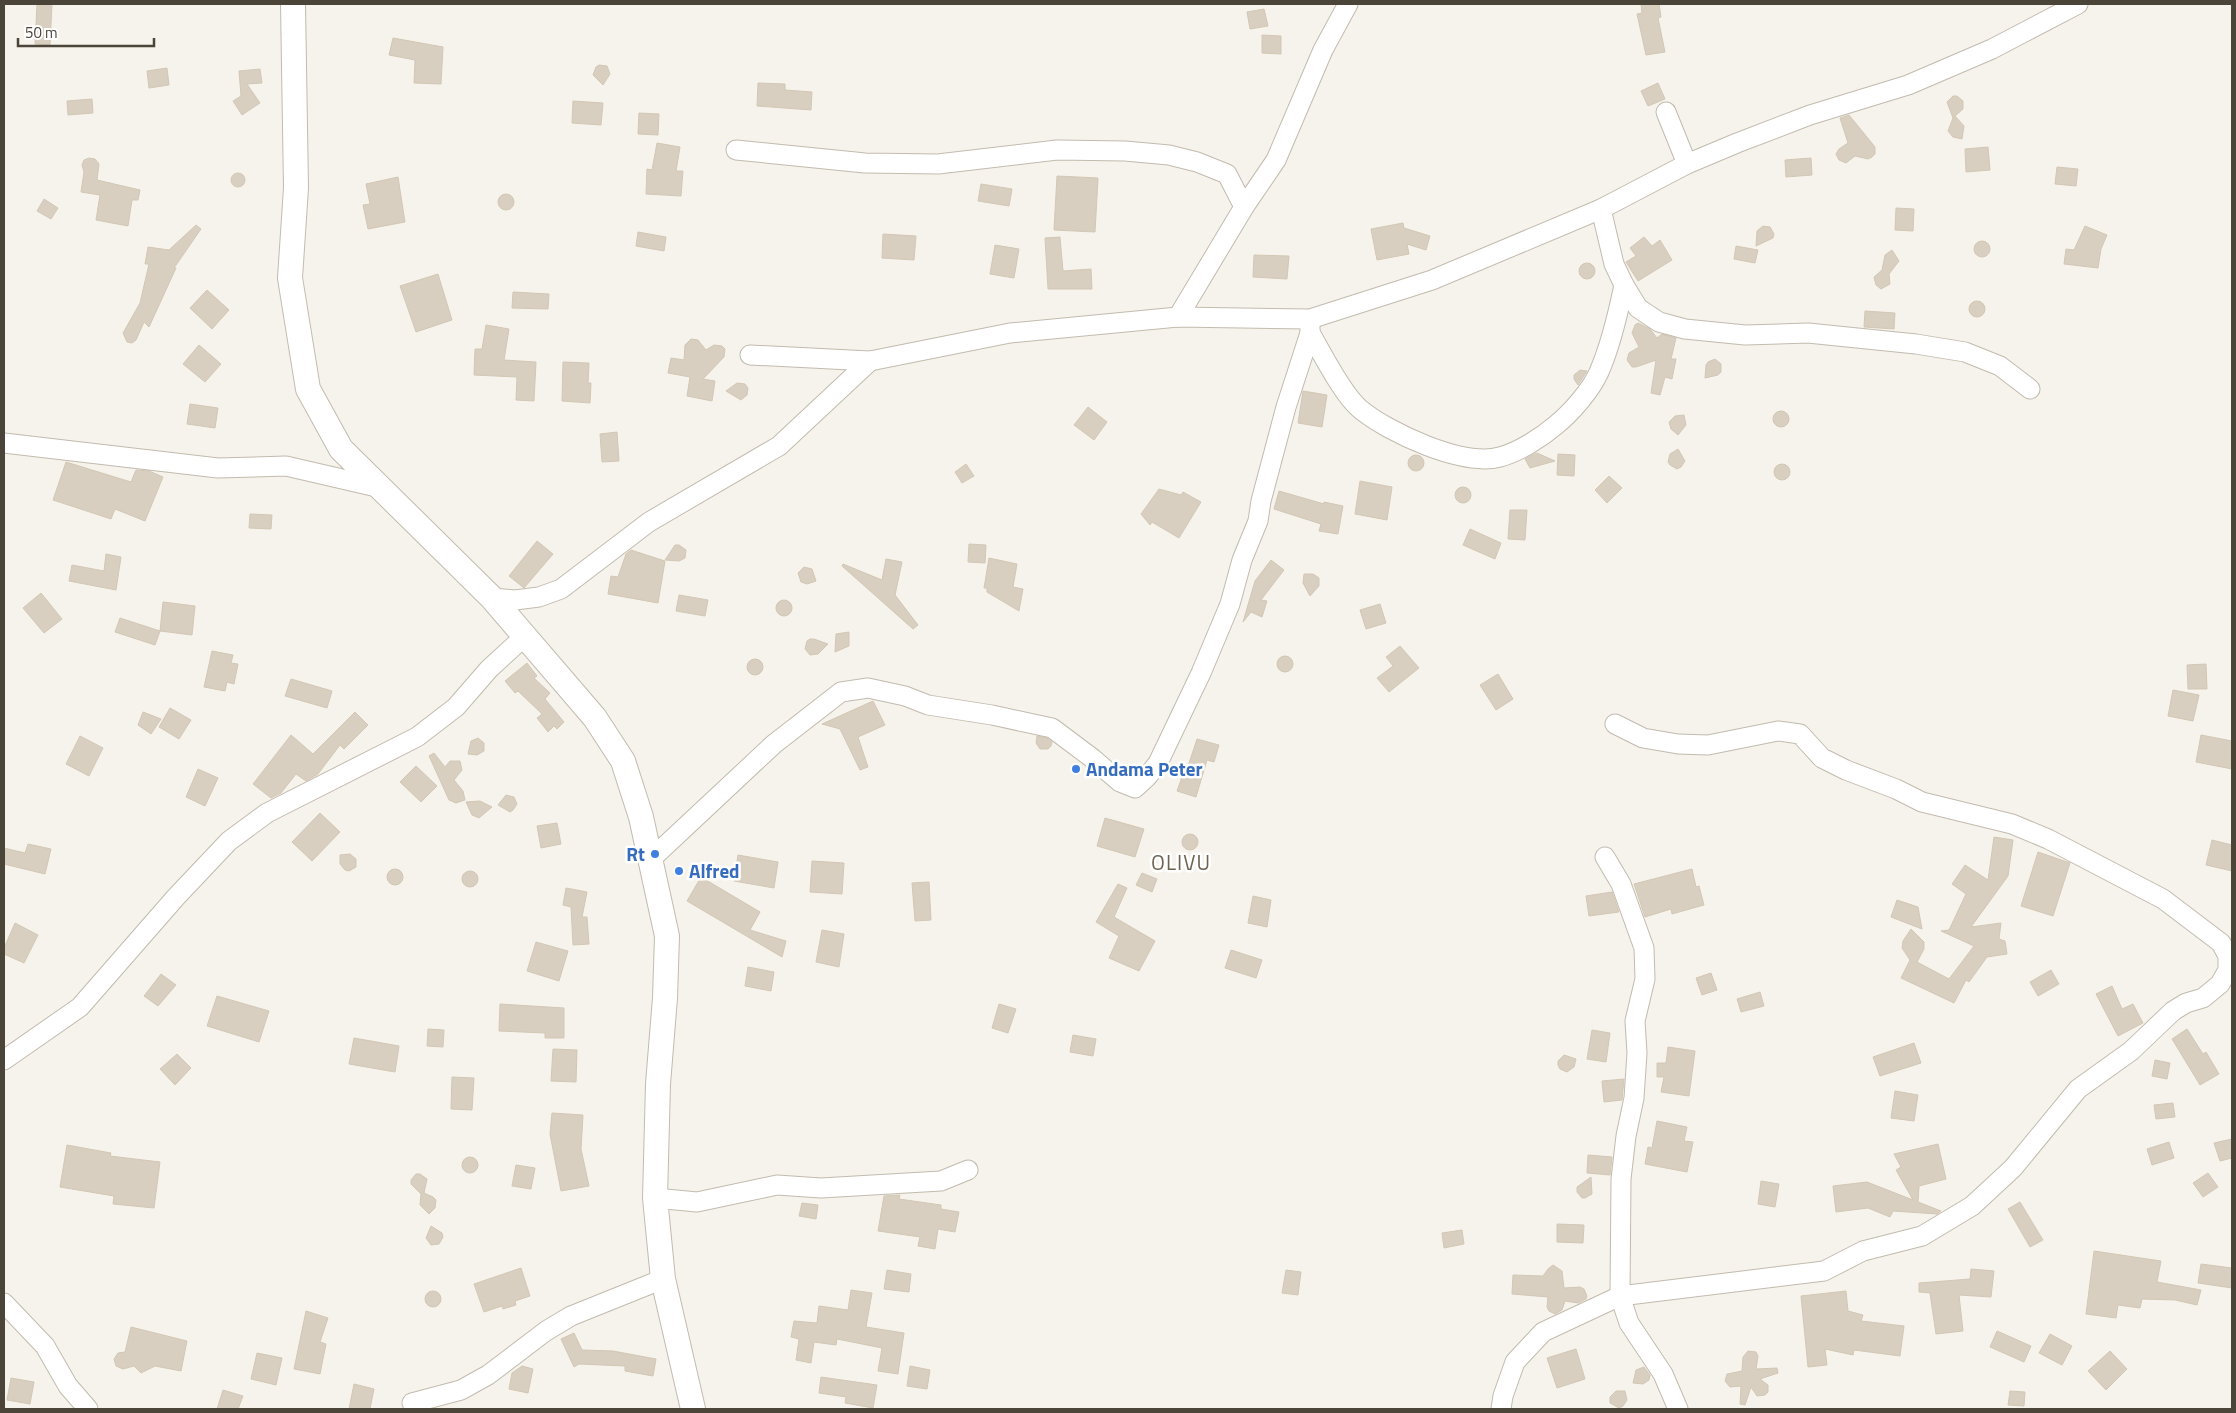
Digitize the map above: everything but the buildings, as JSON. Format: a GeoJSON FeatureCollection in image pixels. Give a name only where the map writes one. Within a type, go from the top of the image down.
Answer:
{"type":"FeatureCollection","features":[{"type":"Feature","properties":{"kind":"street"},"geometry":{"type":"LineString","coordinates":[[293,4],[296,188],[290,278],[300,350],[308,389],[341,449],[492,598],[595,718],[623,761],[640,817],[667,936],[665,998],[658,1084],[655,1198],[663,1279],[693,1409]]}},
{"type":"Feature","properties":{"kind":"street"},"geometry":{"type":"LineString","coordinates":[[1178,317],[1244,207],[1276,160],[1323,50],[1348,4]]}},
{"type":"Feature","properties":{"kind":"street"},"geometry":{"type":"LineString","coordinates":[[750,355],[870,361],[1010,333],[1178,317],[1310,326],[1432,280],[1601,209],[1687,164],[1810,115],[1908,85],[1992,49],[2078,4]]}},
{"type":"Feature","properties":{"kind":"street"},"geometry":{"type":"LineString","coordinates":[[1666,112],[1687,164]]}},
{"type":"Feature","properties":{"kind":"street"},"geometry":{"type":"LineString","coordinates":[[736,150],[865,164],[938,164],[1057,150],[1169,155],[1197,162],[1227,174],[1244,207]]}},
{"type":"Feature","properties":{"kind":"street"},"geometry":{"type":"LineString","coordinates":[[1601,209],[1614,264],[1624,285],[1638,308],[1659,322],[1685,329],[1745,335],[1808,333],[1916,344],[1957,351],[2000,366],[2030,389]]}},
{"type":"Feature","properties":{"kind":"street"},"geometry":{"type":"LineString","coordinates":[[1310,326],[1333,373],[1359,408],[1394,431],[1435,448],[1467,458],[1500,457],[1541,437],[1570,414],[1599,374],[1616,321],[1624,285]]}},
{"type":"Feature","properties":{"kind":"street"},"geometry":{"type":"LineString","coordinates":[[650,860],[774,744],[842,692],[853,689],[868,688],[905,696],[928,705],[992,715],[1052,728],[1120,782],[1135,788],[1158,763],[1201,673],[1230,604],[1242,560],[1258,521],[1261,501],[1286,407],[1310,326]]}},
{"type":"Feature","properties":{"kind":"street"},"geometry":{"type":"LineString","coordinates":[[492,598],[515,600],[538,597],[561,589],[649,522],[779,446],[870,361]]}},
{"type":"Feature","properties":{"kind":"street"},"geometry":{"type":"LineString","coordinates":[[4,443],[218,468],[286,466],[381,488]]}},
{"type":"Feature","properties":{"kind":"street"},"geometry":{"type":"LineString","coordinates":[[4,1060],[80,1007],[176,898],[229,842],[267,813],[417,737],[456,707],[489,669],[524,636]]}},
{"type":"Feature","properties":{"kind":"street"},"geometry":{"type":"LineString","coordinates":[[1501,1409],[1503,1396],[1516,1362],[1544,1332],[1620,1296],[1824,1271],[1863,1251],[1922,1236],[1972,1206],[2013,1168],[2078,1088],[2131,1051],[2173,1010],[2186,1003],[2203,998],[2220,984],[2228,970],[2228,956],[2221,944],[2163,899],[2110,870],[2012,824],[1922,802],[1896,789],[1846,770],[1822,758],[1800,734],[1778,732],[1708,745],[1678,744],[1642,738],[1615,724]]}},
{"type":"Feature","properties":{"kind":"street"},"geometry":{"type":"LineString","coordinates":[[1605,857],[1621,884],[1644,948],[1645,979],[1636,1021],[1637,1053],[1634,1098],[1626,1136],[1622,1179],[1620,1296],[1629,1323],[1663,1374],[1678,1409]]}},
{"type":"Feature","properties":{"kind":"street"},"geometry":{"type":"LineString","coordinates":[[655,1198],[697,1202],[777,1185],[821,1188],[941,1181],[968,1170]]}},
{"type":"Feature","properties":{"kind":"street"},"geometry":{"type":"LineString","coordinates":[[412,1403],[461,1390],[488,1375],[546,1331],[571,1316],[663,1279]]}},
{"type":"Feature","properties":{"kind":"street"},"geometry":{"type":"LineString","coordinates":[[4,1303],[45,1346],[68,1386],[88,1409]]}},
{"type":"Feature","properties":{"kind":"place","name":"Andama Peter"},"geometry":{"type":"Point","coordinates":[1076,769]}},
{"type":"Feature","properties":{"kind":"place","name":"Rt"},"geometry":{"type":"Point","coordinates":[655,854]}},
{"type":"Feature","properties":{"kind":"place","name":"Alfred"},"geometry":{"type":"Point","coordinates":[679,871]}},
{"type":"Feature","properties":{"kind":"district","name":"OLIVU"},"geometry":{"type":"Point","coordinates":[1181,863]}}]}
